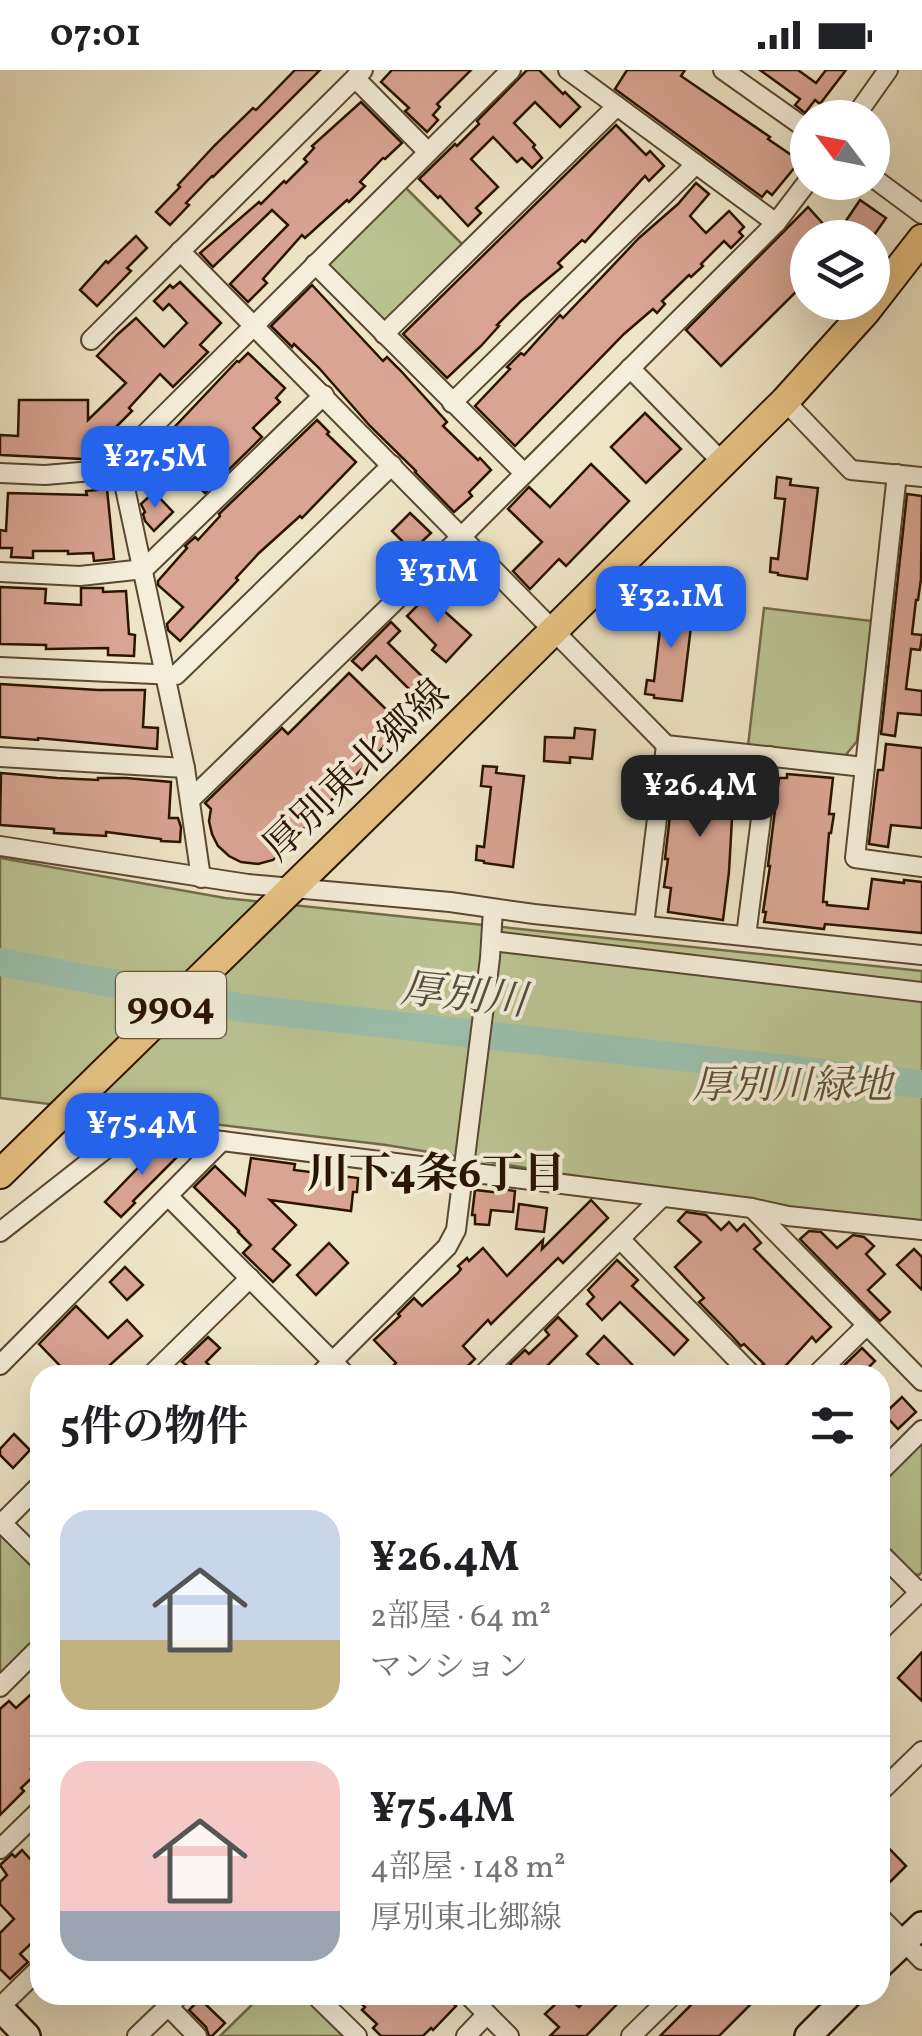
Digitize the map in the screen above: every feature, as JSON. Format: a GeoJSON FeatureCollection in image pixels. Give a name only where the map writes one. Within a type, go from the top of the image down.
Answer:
{"type":"FeatureCollection","features":[{"type":"Feature","properties":{"kind":"main road","name":"厚別東北郷線"},"geometry":{"type":"LineString","coordinates":[[0,1174],[723,463],[866,311],[922,240]]}},
{"type":"Feature","properties":{"kind":"main road"},"geometry":{"type":"LineString","coordinates":[[890,1959],[916,1942]]}},
{"type":"Feature","properties":{"kind":"main road"},"geometry":{"type":"LineString","coordinates":[[808,2036],[840,2005]]}},
{"type":"Feature","properties":{"kind":"main road"},"geometry":{"type":"LineString","coordinates":[[0,2008],[27,2036]]}},
{"type":"Feature","properties":{"kind":"street"},"geometry":{"type":"LineString","coordinates":[[0,473],[45,475],[104,470],[118,460],[511,70]]}},
{"type":"Feature","properties":{"kind":"street"},"geometry":{"type":"LineString","coordinates":[[568,70],[776,223]]}},
{"type":"Feature","properties":{"kind":"street"},"geometry":{"type":"LineString","coordinates":[[723,70],[790,117]]}},
{"type":"Feature","properties":{"kind":"street"},"geometry":{"type":"LineString","coordinates":[[866,100],[887,70]]}},
{"type":"Feature","properties":{"kind":"street"},"geometry":{"type":"LineString","coordinates":[[91,340],[359,74],[428,152]]}},
{"type":"Feature","properties":{"kind":"street"},"geometry":{"type":"LineString","coordinates":[[384,334],[617,106]]}},
{"type":"Feature","properties":{"kind":"street"},"geometry":{"type":"LineString","coordinates":[[452,403],[696,164]]}},
{"type":"Feature","properties":{"kind":"street"},"geometry":{"type":"LineString","coordinates":[[890,190],[922,214]]}},
{"type":"Feature","properties":{"kind":"street"},"geometry":{"type":"LineString","coordinates":[[191,800],[461,537],[776,223],[793,200]]}},
{"type":"Feature","properties":{"kind":"street"},"geometry":{"type":"LineString","coordinates":[[180,251],[666,744],[864,767]]}},
{"type":"Feature","properties":{"kind":"street"},"geometry":{"type":"LineString","coordinates":[[315,264],[524,473]]}},
{"type":"Feature","properties":{"kind":"street"},"geometry":{"type":"LineString","coordinates":[[630,368],[723,463]]}},
{"type":"Feature","properties":{"kind":"street"},"geometry":{"type":"LineString","coordinates":[[0,572],[80,576],[144,570],[324,395]]}},
{"type":"Feature","properties":{"kind":"street"},"geometry":{"type":"LineString","coordinates":[[785,400],[850,470],[922,478]]}},
{"type":"Feature","properties":{"kind":"street"},"geometry":{"type":"LineString","coordinates":[[118,460],[185,768],[202,878]]}},
{"type":"Feature","properties":{"kind":"street"},"geometry":{"type":"LineString","coordinates":[[0,668],[176,675],[392,465]]}},
{"type":"Feature","properties":{"kind":"street"},"geometry":{"type":"LineString","coordinates":[[896,474],[855,858],[922,867]]}},
{"type":"Feature","properties":{"kind":"street"},"geometry":{"type":"LineString","coordinates":[[644,925],[666,744]]}},
{"type":"Feature","properties":{"kind":"street"},"geometry":{"type":"LineString","coordinates":[[746,936],[769,756]]}},
{"type":"Feature","properties":{"kind":"street"},"geometry":{"type":"LineString","coordinates":[[0,758],[185,768]]}},
{"type":"Feature","properties":{"kind":"street"},"geometry":{"type":"LineString","coordinates":[[0,846],[248,884],[450,902],[922,955]]}},
{"type":"Feature","properties":{"kind":"street"},"geometry":{"type":"LineString","coordinates":[[337,1365],[447,1247],[456,1230],[493,909]]}},
{"type":"Feature","properties":{"kind":"street"},"geometry":{"type":"LineString","coordinates":[[491,949],[922,992]]}},
{"type":"Feature","properties":{"kind":"street"},"geometry":{"type":"LineString","coordinates":[[0,1232],[135,1126],[222,1142],[922,1230]]}},
{"type":"Feature","properties":{"kind":"street"},"geometry":{"type":"LineString","coordinates":[[0,1365],[222,1142]]}},
{"type":"Feature","properties":{"kind":"street"},"geometry":{"type":"LineString","coordinates":[[169,1197],[250,1278],[328,1365]]}},
{"type":"Feature","properties":{"kind":"street"},"geometry":{"type":"LineString","coordinates":[[501,1365],[662,1198]]}},
{"type":"Feature","properties":{"kind":"street"},"geometry":{"type":"LineString","coordinates":[[752,1208],[922,1381]]}},
{"type":"Feature","properties":{"kind":"street"},"geometry":{"type":"LineString","coordinates":[[620,1240],[742,1365]]}},
{"type":"Feature","properties":{"kind":"street"},"geometry":{"type":"LineString","coordinates":[[161,1365],[250,1278]]}},
{"type":"Feature","properties":{"kind":"street"},"geometry":{"type":"LineString","coordinates":[[826,1365],[867,1325]]}},
{"type":"Feature","properties":{"kind":"street"},"geometry":{"type":"LineString","coordinates":[[890,1462],[922,1430]]}},
{"type":"Feature","properties":{"kind":"street"},"geometry":{"type":"LineString","coordinates":[[30,1494],[1,1522],[30,1551]]}},
{"type":"Feature","properties":{"kind":"street"},"geometry":{"type":"LineString","coordinates":[[890,1562],[921,1591],[890,1621]]}},
{"type":"Feature","properties":{"kind":"street"},"geometry":{"type":"LineString","coordinates":[[0,1686],[30,1656]]}},
{"type":"Feature","properties":{"kind":"street"},"geometry":{"type":"LineString","coordinates":[[890,1782],[922,1751]]}},
{"type":"Feature","properties":{"kind":"street"},"geometry":{"type":"LineString","coordinates":[[0,1849],[30,1820]]}},
{"type":"Feature","properties":{"kind":"street"},"geometry":{"type":"LineString","coordinates":[[890,1924],[916,1942]]}},
{"type":"Feature","properties":{"kind":"street"},"geometry":{"type":"LineString","coordinates":[[0,2008],[30,1978]]}},
{"type":"Feature","properties":{"kind":"street"},"geometry":{"type":"LineString","coordinates":[[137,2036],[170,2005]]}},
{"type":"Feature","properties":{"kind":"street"},"geometry":{"type":"LineString","coordinates":[[177,2005],[198,2036]]}},
{"type":"Feature","properties":{"kind":"street"},"geometry":{"type":"LineString","coordinates":[[324,2005],[357,2036]]}},
{"type":"Feature","properties":{"kind":"street"},"geometry":{"type":"LineString","coordinates":[[479,2005],[509,2036]]}},
{"type":"Feature","properties":{"kind":"street"},"geometry":{"type":"LineString","coordinates":[[631,2036],[663,2005]]}},
{"type":"Feature","properties":{"kind":"street"},"geometry":{"type":"LineString","coordinates":[[466,2036],[488,2014]]}},
{"type":"Feature","properties":{"kind":"green space"},"geometry":{"type":"Polygon","coordinates":[[[404,186],[463,245],[381,324],[324,265],[404,186]]]}},
{"type":"Feature","properties":{"kind":"green space"},"geometry":{"type":"Polygon","coordinates":[[[764,608],[872,621],[857,741],[845,756],[748,746],[764,608]]]}},
{"type":"Feature","properties":{"kind":"green space","name":"厚別川緑地"},"geometry":{"type":"Polygon","coordinates":[[[0,858],[225,898],[922,971],[922,1223],[772,1208],[386,1145],[0,1098],[0,858]]]}},
{"type":"Feature","properties":{"kind":"green space"},"geometry":{"type":"Polygon","coordinates":[[[922,1439],[919,1575],[911,1574],[890,1553],[890,1471],[922,1439]]]}},
{"type":"Feature","properties":{"kind":"green space"},"geometry":{"type":"Polygon","coordinates":[[[0,1529],[30,1559],[30,1651],[0,1681],[0,1529]]]}},
{"type":"Feature","properties":{"kind":"green space"},"geometry":{"type":"Polygon","coordinates":[[[252,2005],[313,2005],[343,2036],[220,2036],[252,2005]]]}},
{"type":"Feature","properties":{"kind":"building"},"geometry":{"type":"Polygon","coordinates":[[[295,70],[320,70],[212,176],[170,225],[156,212],[215,145],[295,70]]]}},
{"type":"Feature","properties":{"kind":"building"},"geometry":{"type":"Polygon","coordinates":[[[392,70],[471,70],[437,104],[440,107],[433,115],[438,120],[427,132],[405,111],[409,108],[381,82],[392,70]]]}},
{"type":"Feature","properties":{"kind":"building"},"geometry":{"type":"Polygon","coordinates":[[[527,70],[539,70],[580,107],[560,127],[535,102],[514,123],[542,158],[532,168],[522,158],[517,162],[493,137],[471,159],[498,187],[476,208],[481,213],[468,226],[419,179],[479,124],[477,121],[527,70]]]}},
{"type":"Feature","properties":{"kind":"building"},"geometry":{"type":"Polygon","coordinates":[[[627,70],[685,70],[681,76],[790,154],[790,173],[772,195],[767,191],[762,197],[615,89],[627,70]]]}},
{"type":"Feature","properties":{"kind":"building"},"geometry":{"type":"Polygon","coordinates":[[[760,70],[798,70],[816,83],[826,70],[846,70],[823,100],[800,99],[760,70]]]}},
{"type":"Feature","properties":{"kind":"building"},"geometry":{"type":"Polygon","coordinates":[[[361,102],[402,143],[360,182],[365,186],[349,202],[305,238],[302,235],[248,302],[230,284],[288,225],[272,210],[213,267],[200,253],[286,183],[307,162],[304,159],[312,146],[361,102]]]}},
{"type":"Feature","properties":{"kind":"building"},"geometry":{"type":"Polygon","coordinates":[[[616,125],[646,155],[650,151],[664,166],[649,181],[645,176],[585,242],[582,240],[558,263],[562,267],[521,301],[447,378],[403,334],[616,125]]]}},
{"type":"Feature","properties":{"kind":"building"},"geometry":{"type":"Polygon","coordinates":[[[696,183],[709,194],[690,216],[706,233],[729,211],[744,227],[739,232],[743,236],[731,248],[724,241],[703,266],[662,301],[665,304],[657,313],[653,309],[624,334],[515,446],[475,406],[510,369],[507,367],[521,353],[524,355],[560,315],[563,318],[696,183]]]}},
{"type":"Feature","properties":{"kind":"building"},"geometry":{"type":"Polygon","coordinates":[[[860,200],[886,218],[885,220],[846,220],[860,200]]]}},
{"type":"Feature","properties":{"kind":"building"},"geometry":{"type":"Polygon","coordinates":[[[808,207],[820,220],[795,220],[808,207]]]}},
{"type":"Feature","properties":{"kind":"building"},"geometry":{"type":"Polygon","coordinates":[[[790,225],[790,298],[721,366],[686,330],[790,225]]]}},
{"type":"Feature","properties":{"kind":"building"},"geometry":{"type":"Polygon","coordinates":[[[136,236],[147,248],[97,306],[80,290],[136,236]]]}},
{"type":"Feature","properties":{"kind":"building"},"geometry":{"type":"Polygon","coordinates":[[[180,282],[221,323],[200,345],[208,352],[173,387],[160,374],[129,408],[132,411],[116,427],[122,432],[98,458],[0,455],[0,435],[18,436],[19,400],[88,400],[88,420],[126,383],[97,356],[136,318],[164,347],[187,323],[169,304],[163,310],[154,301],[170,285],[173,288],[180,282]]]}},
{"type":"Feature","properties":{"kind":"building"},"geometry":{"type":"Polygon","coordinates":[[[312,285],[383,361],[387,357],[401,371],[447,422],[443,426],[491,470],[454,512],[319,368],[271,326],[312,285]]]}},
{"type":"Feature","properties":{"kind":"building"},"geometry":{"type":"Polygon","coordinates":[[[248,353],[285,388],[276,398],[280,402],[253,428],[262,437],[205,493],[193,482],[188,487],[166,465],[146,487],[136,477],[140,469],[135,464],[248,353]]]}},
{"type":"Feature","properties":{"kind":"building"},"geometry":{"type":"Polygon","coordinates":[[[645,413],[681,449],[646,483],[611,447],[645,413]]]}},
{"type":"Feature","properties":{"kind":"building"},"geometry":{"type":"Polygon","coordinates":[[[317,420],[356,462],[302,518],[259,553],[180,641],[167,624],[183,607],[158,581],[185,546],[195,537],[198,540],[219,514],[317,420]]]}},
{"type":"Feature","properties":{"kind":"building"},"geometry":{"type":"Polygon","coordinates":[[[591,464],[629,501],[566,566],[559,559],[530,589],[513,571],[542,542],[508,509],[529,487],[550,507],[591,464]]]}},
{"type":"Feature","properties":{"kind":"building"},"geometry":{"type":"Polygon","coordinates":[[[777,477],[791,479],[790,485],[818,488],[807,579],[770,572],[771,558],[778,559],[785,499],[775,498],[777,477]]]}},
{"type":"Feature","properties":{"kind":"building"},"geometry":{"type":"Polygon","coordinates":[[[107,489],[114,559],[94,561],[93,553],[68,551],[33,551],[33,558],[11,557],[12,548],[0,548],[0,530],[6,531],[8,493],[87,495],[86,491],[107,489]]]}},
{"type":"Feature","properties":{"kind":"building"},"geometry":{"type":"Polygon","coordinates":[[[154,492],[173,512],[154,531],[145,521],[141,504],[154,492]]]}},
{"type":"Feature","properties":{"kind":"building"},"geometry":{"type":"Polygon","coordinates":[[[907,494],[922,496],[921,579],[912,634],[922,637],[920,650],[911,649],[906,689],[922,691],[922,715],[898,713],[895,736],[881,734],[907,494]]]}},
{"type":"Feature","properties":{"kind":"building"},"geometry":{"type":"Polygon","coordinates":[[[410,513],[431,533],[412,551],[392,531],[410,513]]]}},
{"type":"Feature","properties":{"kind":"building"},"geometry":{"type":"Polygon","coordinates":[[[0,587],[46,589],[45,603],[81,605],[81,588],[126,591],[129,634],[135,635],[134,656],[108,655],[108,648],[46,649],[46,645],[0,644],[0,587]]]}},
{"type":"Feature","properties":{"kind":"building"},"geometry":{"type":"Polygon","coordinates":[[[428,589],[446,606],[442,609],[471,635],[446,662],[432,650],[436,645],[407,616],[428,589]]]}},
{"type":"Feature","properties":{"kind":"building"},"geometry":{"type":"Polygon","coordinates":[[[653,600],[666,601],[666,607],[693,610],[682,701],[645,694],[647,680],[654,681],[661,621],[650,620],[653,600]]]}},
{"type":"Feature","properties":{"kind":"building"},"geometry":{"type":"Polygon","coordinates":[[[391,622],[400,631],[388,643],[440,694],[427,707],[376,656],[362,670],[352,661],[391,622]]]}},
{"type":"Feature","properties":{"kind":"building"},"geometry":{"type":"Polygon","coordinates":[[[349,673],[395,718],[385,728],[394,736],[273,860],[258,864],[229,856],[212,834],[211,809],[205,803],[282,728],[288,734],[349,673]]]}},
{"type":"Feature","properties":{"kind":"building"},"geometry":{"type":"Polygon","coordinates":[[[0,684],[145,690],[143,727],[158,728],[157,749],[0,737],[0,684]]]}},
{"type":"Feature","properties":{"kind":"building"},"geometry":{"type":"Polygon","coordinates":[[[575,728],[595,730],[592,759],[570,757],[570,763],[544,761],[545,737],[574,738],[575,728]]]}},
{"type":"Feature","properties":{"kind":"building"},"geometry":{"type":"Polygon","coordinates":[[[886,744],[922,748],[922,828],[891,825],[888,847],[869,844],[878,770],[883,770],[886,744]]]}},
{"type":"Feature","properties":{"kind":"building"},"geometry":{"type":"Polygon","coordinates":[[[676,763],[744,770],[743,784],[734,783],[723,920],[668,912],[671,888],[664,887],[665,859],[676,763]]]}},
{"type":"Feature","properties":{"kind":"building"},"geometry":{"type":"Polygon","coordinates":[[[483,766],[497,767],[496,773],[524,776],[513,867],[476,860],[477,846],[484,847],[491,787],[481,786],[483,766]]]}},
{"type":"Feature","properties":{"kind":"building"},"geometry":{"type":"Polygon","coordinates":[[[1,773],[171,782],[169,818],[178,818],[180,842],[0,825],[1,773]]]}},
{"type":"Feature","properties":{"kind":"building"},"geometry":{"type":"Polygon","coordinates":[[[787,774],[833,778],[829,814],[834,814],[823,902],[868,909],[872,879],[922,882],[922,933],[764,922],[779,778],[787,778],[787,774]]]}},
{"type":"Feature","properties":{"kind":"building"},"geometry":{"type":"Polygon","coordinates":[[[162,1143],[182,1152],[121,1217],[105,1202],[162,1143]]]}},
{"type":"Feature","properties":{"kind":"building"},"geometry":{"type":"Polygon","coordinates":[[[251,1158],[295,1164],[294,1170],[358,1178],[351,1211],[270,1200],[296,1225],[273,1249],[290,1265],[273,1282],[243,1253],[251,1245],[194,1187],[215,1166],[245,1195],[251,1158]]]}},
{"type":"Feature","properties":{"kind":"building"},"geometry":{"type":"Polygon","coordinates":[[[502,1189],[515,1191],[513,1212],[491,1210],[489,1225],[475,1224],[475,1190],[501,1193],[502,1189]]]}},
{"type":"Feature","properties":{"kind":"building"},"geometry":{"type":"Polygon","coordinates":[[[591,1200],[608,1218],[563,1263],[558,1258],[463,1346],[475,1359],[469,1365],[394,1365],[374,1340],[414,1298],[422,1306],[458,1273],[458,1266],[483,1248],[507,1276],[543,1240],[542,1249],[591,1200]]]}},
{"type":"Feature","properties":{"kind":"building"},"geometry":{"type":"Polygon","coordinates":[[[519,1204],[547,1208],[544,1232],[516,1229],[519,1204]]]}},
{"type":"Feature","properties":{"kind":"building"},"geometry":{"type":"Polygon","coordinates":[[[686,1212],[706,1215],[721,1230],[729,1222],[737,1231],[744,1224],[761,1243],[754,1249],[831,1327],[816,1342],[812,1337],[786,1365],[762,1365],[699,1302],[704,1298],[675,1267],[701,1242],[678,1221],[686,1212]]]}},
{"type":"Feature","properties":{"kind":"building"},"geometry":{"type":"Polygon","coordinates":[[[809,1231],[821,1232],[837,1248],[853,1235],[864,1237],[874,1246],[866,1254],[885,1274],[868,1290],[890,1312],[880,1321],[800,1239],[809,1231]]]}},
{"type":"Feature","properties":{"kind":"building"},"geometry":{"type":"Polygon","coordinates":[[[329,1243],[348,1263],[316,1295],[297,1275],[329,1243]]]}},
{"type":"Feature","properties":{"kind":"building"},"geometry":{"type":"Polygon","coordinates":[[[914,1249],[922,1257],[922,1290],[897,1265],[914,1249]]]}},
{"type":"Feature","properties":{"kind":"building"},"geometry":{"type":"Polygon","coordinates":[[[617,1260],[638,1280],[632,1286],[688,1340],[674,1355],[620,1302],[602,1320],[587,1304],[594,1297],[588,1290],[617,1260]]]}},
{"type":"Feature","properties":{"kind":"building"},"geometry":{"type":"Polygon","coordinates":[[[125,1267],[143,1285],[127,1300],[110,1282],[125,1267]]]}},
{"type":"Feature","properties":{"kind":"building"},"geometry":{"type":"Polygon","coordinates":[[[76,1306],[108,1338],[127,1320],[142,1336],[110,1365],[59,1365],[39,1344],[76,1306]]]}},
{"type":"Feature","properties":{"kind":"building"},"geometry":{"type":"Polygon","coordinates":[[[558,1317],[577,1336],[548,1365],[510,1364],[525,1350],[529,1354],[549,1335],[545,1330],[558,1317]]]}},
{"type":"Feature","properties":{"kind":"building"},"geometry":{"type":"Polygon","coordinates":[[[604,1336],[632,1365],[599,1365],[587,1354],[604,1336]]]}},
{"type":"Feature","properties":{"kind":"building"},"geometry":{"type":"Polygon","coordinates":[[[208,1337],[220,1348],[206,1362],[209,1365],[182,1362],[208,1337]]]}},
{"type":"Feature","properties":{"kind":"building"},"geometry":{"type":"Polygon","coordinates":[[[862,1348],[875,1361],[871,1365],[844,1365],[862,1348]]]}},
{"type":"Feature","properties":{"kind":"building"},"geometry":{"type":"Polygon","coordinates":[[[902,1397],[916,1412],[898,1429],[890,1420],[890,1408],[902,1397]]]}},
{"type":"Feature","properties":{"kind":"building"},"geometry":{"type":"Polygon","coordinates":[[[14,1434],[30,1450],[13,1468],[0,1455],[0,1449],[14,1434]]]}},
{"type":"Feature","properties":{"kind":"building"},"geometry":{"type":"Polygon","coordinates":[[[922,1652],[922,1701],[898,1678],[922,1652]]]}},
{"type":"Feature","properties":{"kind":"building"},"geometry":{"type":"Polygon","coordinates":[[[30,1695],[30,1780],[0,1815],[0,1709],[9,1701],[16,1708],[30,1695]]]}},
{"type":"Feature","properties":{"kind":"building"},"geometry":{"type":"Polygon","coordinates":[[[890,1849],[906,1866],[890,1882],[890,1849]]]}},
{"type":"Feature","properties":{"kind":"building"},"geometry":{"type":"Polygon","coordinates":[[[22,1850],[30,1859],[30,1945],[20,1954],[28,1962],[10,1979],[0,1969],[0,1933],[14,1919],[0,1904],[0,1882],[7,1875],[0,1865],[12,1854],[15,1857],[22,1850]]]}},
{"type":"Feature","properties":{"kind":"building"},"geometry":{"type":"Polygon","coordinates":[[[194,2005],[206,2005],[225,2023],[209,2036],[206,2027],[189,2010],[194,2005]]]}},
{"type":"Feature","properties":{"kind":"building"},"geometry":{"type":"Polygon","coordinates":[[[554,2005],[616,2005],[586,2036],[550,2036],[559,2027],[545,2014],[554,2005]]]}},
{"type":"Feature","properties":{"kind":"building"},"geometry":{"type":"Polygon","coordinates":[[[691,2005],[750,2005],[719,2036],[660,2036],[691,2005]]]}},
{"type":"Feature","properties":{"kind":"building"},"geometry":{"type":"Polygon","coordinates":[[[456,2006],[423,2036],[381,2036],[373,2028],[377,2024],[362,2010],[456,2006]]]}},
{"type":"Feature","properties":{"kind":"waterway","name":"厚別川"},"geometry":{"type":"LineString","coordinates":[[0,962],[243,1008],[922,1084]]}},
{"type":"Feature","properties":{"kind":"district","name":"川下4条6丁目"},"geometry":{"type":"Point","coordinates":[436,1172]}}]}
